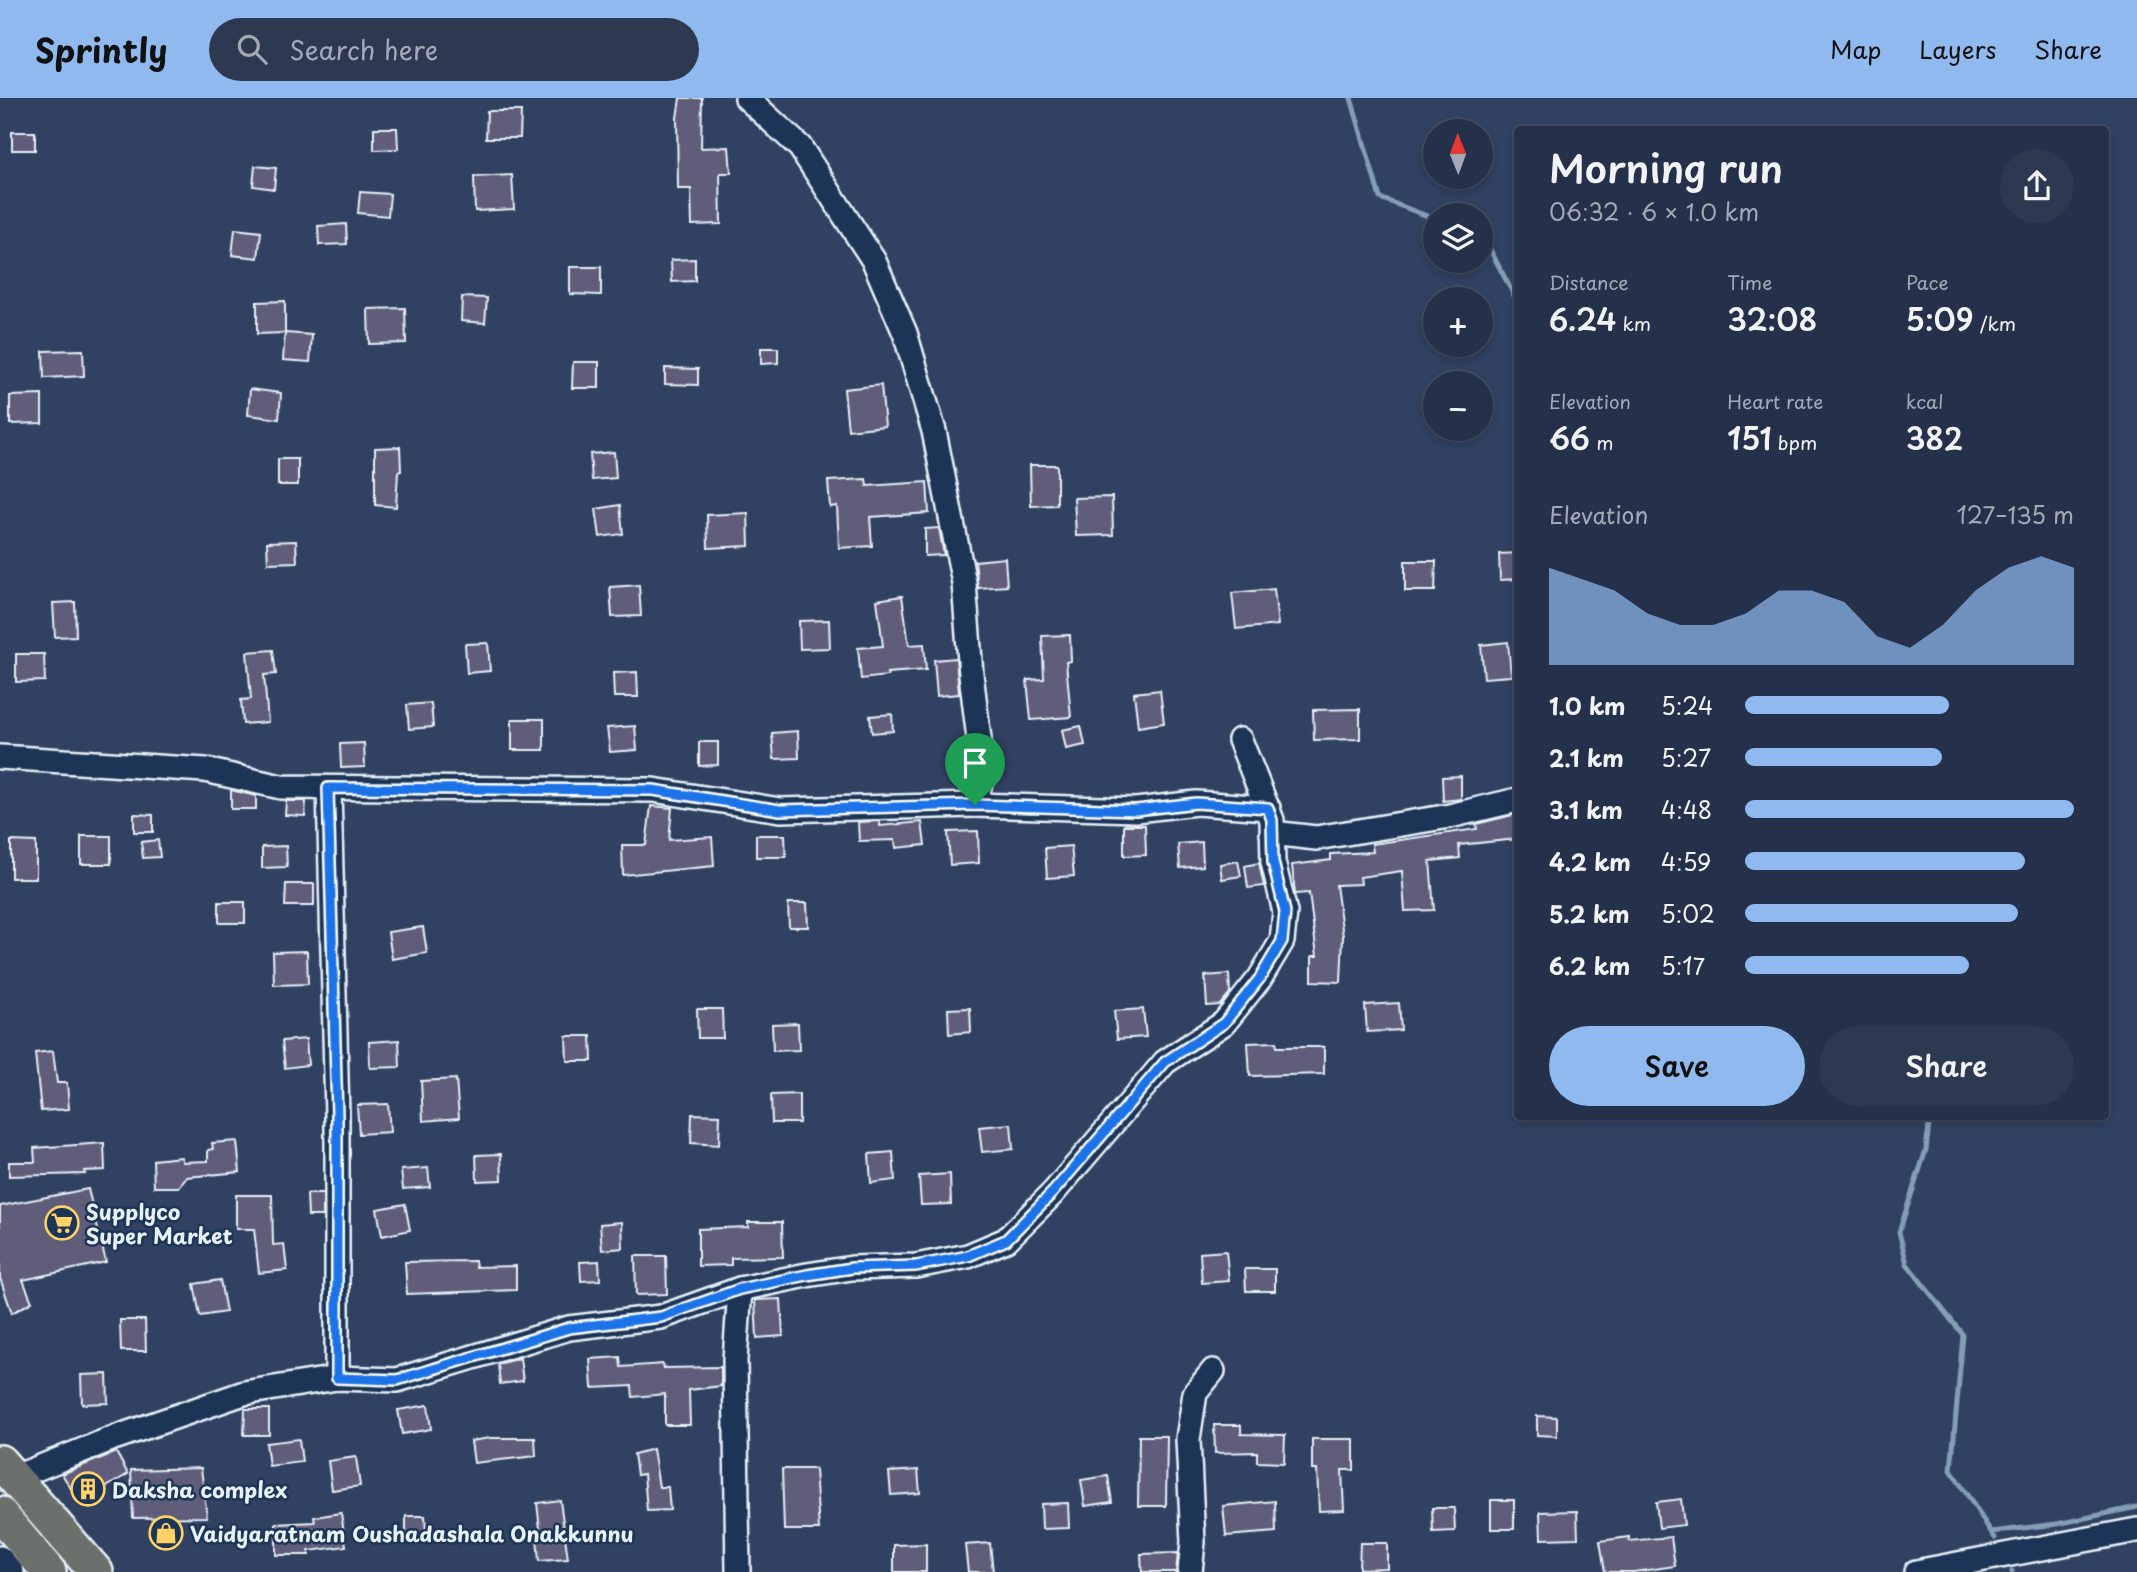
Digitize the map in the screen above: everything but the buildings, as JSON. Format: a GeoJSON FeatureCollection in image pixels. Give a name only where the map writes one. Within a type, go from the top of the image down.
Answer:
{"type":"FeatureCollection","features":[{"type":"Feature","properties":{"kind":"highway"},"geometry":{"type":"LineString","coordinates":[[7,1470],[96,1572]]}},
{"type":"Feature","properties":{"kind":"highway"},"geometry":{"type":"LineString","coordinates":[[0,1514],[49,1572]]}},
{"type":"Feature","properties":{"kind":"street"},"geometry":{"type":"LineString","coordinates":[[747,98],[800,147],[874,261],[905,333],[934,431],[964,583],[971,674],[983,771],[975,805]]}},
{"type":"Feature","properties":{"kind":"street"},"geometry":{"type":"LineString","coordinates":[[7,1470],[111,1439],[244,1393],[337,1378],[397,1380],[569,1328],[661,1317],[740,1289],[852,1268],[916,1266],[968,1256],[1006,1240],[1053,1192],[1165,1062],[1224,1023],[1260,978],[1282,941],[1285,912],[1273,862],[1268,808],[1240,740]]}},
{"type":"Feature","properties":{"kind":"street"},"geometry":{"type":"LineString","coordinates":[[0,757],[205,770],[281,787],[653,790],[780,810],[975,805],[1136,810],[1196,803],[1268,808]]}},
{"type":"Feature","properties":{"kind":"street"},"geometry":{"type":"LineString","coordinates":[[328,788],[337,1116],[337,1378]]}},
{"type":"Feature","properties":{"kind":"street"},"geometry":{"type":"LineString","coordinates":[[1272,833],[1316,838],[1450,816],[1514,801]]}},
{"type":"Feature","properties":{"kind":"street"},"geometry":{"type":"LineString","coordinates":[[738,1572],[735,1360],[740,1289]]}},
{"type":"Feature","properties":{"kind":"street"},"geometry":{"type":"LineString","coordinates":[[1190,1572],[1193,1542],[1188,1439],[1195,1393],[1213,1371]]}},
{"type":"Feature","properties":{"kind":"street"},"geometry":{"type":"LineString","coordinates":[[1916,1572],[2137,1530]]}},
{"type":"Feature","properties":{"kind":"street"},"geometry":{"type":"LineString","coordinates":[[0,1558],[12,1572]]}},
{"type":"Feature","properties":{"kind":"waterway"},"geometry":{"type":"LineString","coordinates":[[1351,98],[1380,198],[1423,214]]}},
{"type":"Feature","properties":{"kind":"waterway"},"geometry":{"type":"LineString","coordinates":[[1493,255],[1514,295]]}},
{"type":"Feature","properties":{"kind":"waterway"},"geometry":{"type":"LineString","coordinates":[[1930,1120],[1926,1150],[1899,1232],[1907,1264],[1963,1335],[1951,1470],[1995,1538]]}},
{"type":"Feature","properties":{"kind":"waterway"},"geometry":{"type":"LineString","coordinates":[[1991,1532],[2057,1524],[2137,1507]]}},
{"type":"Feature","properties":{"kind":"place","name":"Supplyco Super Market"},"geometry":{"type":"Point","coordinates":[62,1223]}},
{"type":"Feature","properties":{"kind":"place","name":"Daksha complex"},"geometry":{"type":"Point","coordinates":[88,1489]}},
{"type":"Feature","properties":{"kind":"place","name":"Vaidyaratnam Oushadashala Onakkunnu"},"geometry":{"type":"Point","coordinates":[166,1533]}},
{"type":"Feature","properties":{"kind":"route"},"geometry":{"type":"LineString","coordinates":[[328,788],[520,792],[653,790],[780,810],[975,805],[1136,810],[1196,803],[1268,808],[1272,820],[1273,862],[1285,912],[1282,941],[1240,1005],[1224,1023],[1165,1062],[1083,1159],[1006,1240],[968,1256],[916,1266],[852,1268],[807,1275],[740,1289],[661,1317],[569,1328],[506,1346],[451,1366],[397,1380],[337,1378],[337,1116],[328,788]]}}]}
